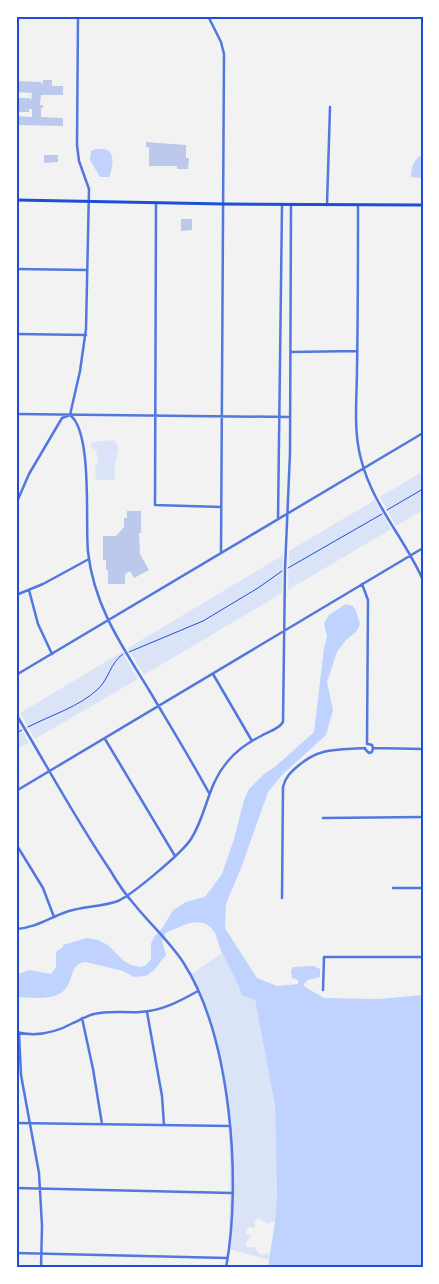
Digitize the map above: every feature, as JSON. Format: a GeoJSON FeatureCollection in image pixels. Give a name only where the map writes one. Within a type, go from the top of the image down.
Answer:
{"type":"FeatureCollection","features":[{"type":"Feature","properties":{"kind":"main road"},"geometry":{"type":"LineString","coordinates":[[16,200],[291,205],[423,205]]}},
{"type":"Feature","properties":{"kind":"street"},"geometry":{"type":"LineString","coordinates":[[78,16],[77,145],[79,160],[89,189],[88,270],[86,335],[70,415],[76,423],[87,480],[89,559],[95,591],[108,621],[209,793]]}},
{"type":"Feature","properties":{"kind":"street"},"geometry":{"type":"LineString","coordinates":[[208,16],[221,42],[224,54],[221,553]]}},
{"type":"Feature","properties":{"kind":"street"},"geometry":{"type":"LineString","coordinates":[[327,205],[330,107]]}},
{"type":"Feature","properties":{"kind":"street"},"geometry":{"type":"LineString","coordinates":[[156,203],[155,505],[221,507]]}},
{"type":"Feature","properties":{"kind":"street"},"geometry":{"type":"LineString","coordinates":[[278,519],[282,204]]}},
{"type":"Feature","properties":{"kind":"street"},"geometry":{"type":"LineString","coordinates":[[16,929],[37,925],[69,911],[118,901],[127,896],[175,856],[190,840],[197,829],[212,784],[229,759],[252,741],[278,728],[282,723],[284,716],[290,417],[291,205]]}},
{"type":"Feature","properties":{"kind":"street"},"geometry":{"type":"LineString","coordinates":[[358,205],[358,444],[371,486],[423,580]]}},
{"type":"Feature","properties":{"kind":"street"},"geometry":{"type":"LineString","coordinates":[[16,269],[88,270]]}},
{"type":"Feature","properties":{"kind":"street"},"geometry":{"type":"LineString","coordinates":[[16,340],[17,334],[86,335]]}},
{"type":"Feature","properties":{"kind":"street"},"geometry":{"type":"LineString","coordinates":[[423,350],[423,394]]}},
{"type":"Feature","properties":{"kind":"street"},"geometry":{"type":"LineString","coordinates":[[291,352],[357,351]]}},
{"type":"Feature","properties":{"kind":"street"},"geometry":{"type":"LineString","coordinates":[[16,414],[290,417]]}},
{"type":"Feature","properties":{"kind":"street"},"geometry":{"type":"LineString","coordinates":[[16,504],[29,474],[62,418],[70,415]]}},
{"type":"Feature","properties":{"kind":"street"},"geometry":{"type":"LineString","coordinates":[[16,675],[423,433]]}},
{"type":"Feature","properties":{"kind":"street"},"geometry":{"type":"LineString","coordinates":[[16,490],[21,492]]}},
{"type":"Feature","properties":{"kind":"street"},"geometry":{"type":"LineString","coordinates":[[16,791],[423,548]]}},
{"type":"Feature","properties":{"kind":"street"},"geometry":{"type":"LineString","coordinates":[[16,594],[29,590],[89,559]]}},
{"type":"Feature","properties":{"kind":"street"},"geometry":{"type":"LineString","coordinates":[[362,584],[368,600],[367,744],[365,748]]}},
{"type":"Feature","properties":{"kind":"street"},"geometry":{"type":"LineString","coordinates":[[29,590],[38,624],[52,654]]}},
{"type":"Feature","properties":{"kind":"street"},"geometry":{"type":"LineString","coordinates":[[213,674],[252,741]]}},
{"type":"Feature","properties":{"kind":"street"},"geometry":{"type":"LineString","coordinates":[[16,714],[109,870],[127,896],[165,938],[199,990],[218,1047],[230,1126],[232,1193],[230,1244],[226,1268]]}},
{"type":"Feature","properties":{"kind":"street"},"geometry":{"type":"LineString","coordinates":[[104,738],[175,856]]}},
{"type":"Feature","properties":{"kind":"street"},"geometry":{"type":"LineString","coordinates":[[367,744],[372,745],[374,748],[423,749]]}},
{"type":"Feature","properties":{"kind":"street"},"geometry":{"type":"LineString","coordinates":[[365,748],[366,752],[369,753],[374,748]]}},
{"type":"Feature","properties":{"kind":"street"},"geometry":{"type":"LineString","coordinates":[[282,898],[284,780],[288,774],[315,754],[333,750],[365,748]]}},
{"type":"Feature","properties":{"kind":"street"},"geometry":{"type":"LineString","coordinates":[[323,818],[423,817]]}},
{"type":"Feature","properties":{"kind":"street"},"geometry":{"type":"LineString","coordinates":[[16,844],[43,888],[54,917]]}},
{"type":"Feature","properties":{"kind":"street"},"geometry":{"type":"LineString","coordinates":[[393,888],[423,888]]}},
{"type":"Feature","properties":{"kind":"street"},"geometry":{"type":"LineString","coordinates":[[323,990],[324,957],[423,957]]}},
{"type":"Feature","properties":{"kind":"street"},"geometry":{"type":"LineString","coordinates":[[41,1268],[40,1189],[21,1075],[18,1033],[47,1033],[96,1013],[147,1012],[176,1003],[199,990]]}},
{"type":"Feature","properties":{"kind":"street"},"geometry":{"type":"LineString","coordinates":[[147,1012],[162,1096],[164,1125]]}},
{"type":"Feature","properties":{"kind":"street"},"geometry":{"type":"LineString","coordinates":[[82,1018],[102,1124]]}},
{"type":"Feature","properties":{"kind":"street"},"geometry":{"type":"LineString","coordinates":[[16,1123],[230,1126]]}},
{"type":"Feature","properties":{"kind":"street"},"geometry":{"type":"LineString","coordinates":[[16,1188],[232,1193]]}},
{"type":"Feature","properties":{"kind":"street"},"geometry":{"type":"LineString","coordinates":[[16,1253],[228,1258]]}},
{"type":"Feature","properties":{"kind":"path"},"geometry":{"type":"LineString","coordinates":[[386,511],[423,489]]}},
{"type":"Feature","properties":{"kind":"path"},"geometry":{"type":"LineString","coordinates":[[16,733],[88,697],[100,687],[117,659],[126,653],[203,621],[286,569],[382,514]]}},
{"type":"Feature","properties":{"kind":"shaded area"},"geometry":{"type":"Polygon","coordinates":[[[113,440],[118,445],[115,478],[113,480],[96,480],[95,468],[98,463],[96,450],[90,446],[93,442],[113,440]]]}},
{"type":"Feature","properties":{"kind":"shaded area"},"geometry":{"type":"Polygon","coordinates":[[[423,471],[423,510],[396,526],[380,497],[423,471]]]}},
{"type":"Feature","properties":{"kind":"shaded area"},"geometry":{"type":"Polygon","coordinates":[[[375,500],[391,529],[288,590],[289,551],[375,500]]]}},
{"type":"Feature","properties":{"kind":"shaded area"},"geometry":{"type":"Polygon","coordinates":[[[283,555],[282,593],[144,675],[128,648],[283,555]]]}},
{"type":"Feature","properties":{"kind":"shaded area"},"geometry":{"type":"Polygon","coordinates":[[[122,652],[138,679],[35,739],[20,713],[122,652]]]}},
{"type":"Feature","properties":{"kind":"shaded area"},"geometry":{"type":"Polygon","coordinates":[[[16,720],[29,743],[16,750],[16,720]]]}},
{"type":"Feature","properties":{"kind":"shaded area"},"geometry":{"type":"Polygon","coordinates":[[[222,953],[237,980],[242,995],[255,1000],[275,1106],[277,1196],[275,1221],[268,1224],[258,1218],[255,1221],[255,1228],[248,1227],[246,1230],[246,1233],[251,1236],[246,1243],[247,1247],[254,1247],[261,1255],[270,1253],[270,1260],[229,1249],[229,1144],[223,1074],[216,1040],[205,1007],[190,975],[222,953]]]}},
{"type":"Feature","properties":{"kind":"water"},"geometry":{"type":"Polygon","coordinates":[[[96,149],[106,150],[111,153],[112,164],[109,177],[100,177],[90,160],[91,151],[96,149]]]}},
{"type":"Feature","properties":{"kind":"water"},"geometry":{"type":"Polygon","coordinates":[[[423,154],[423,178],[411,177],[417,158],[423,154]]]}},
{"type":"Feature","properties":{"kind":"water"},"geometry":{"type":"Polygon","coordinates":[[[346,604],[353,606],[360,624],[357,631],[346,640],[337,652],[327,682],[333,710],[326,735],[283,774],[268,792],[226,904],[225,928],[257,978],[277,986],[298,984],[298,980],[292,978],[291,971],[293,967],[314,966],[320,969],[320,977],[308,980],[303,985],[324,998],[379,999],[423,995],[423,1268],[268,1268],[277,1196],[275,1106],[255,1000],[242,995],[215,933],[210,927],[198,922],[166,933],[162,941],[166,955],[154,970],[146,976],[134,977],[123,971],[86,962],[80,963],[73,971],[70,981],[63,992],[52,997],[36,998],[16,997],[16,975],[29,970],[51,974],[56,967],[56,952],[63,945],[87,938],[98,940],[108,945],[124,961],[131,965],[140,967],[146,965],[151,959],[151,944],[154,937],[163,927],[173,910],[186,902],[205,897],[222,874],[249,789],[314,732],[327,637],[324,623],[329,615],[346,604]]]}},
{"type":"Feature","properties":{"kind":"building"},"geometry":{"type":"Polygon","coordinates":[[[43,80],[52,80],[52,86],[63,86],[63,95],[41,95],[40,105],[43,105],[43,108],[41,108],[41,117],[63,118],[63,126],[16,125],[16,116],[32,117],[32,109],[29,109],[29,112],[16,112],[16,98],[30,98],[31,100],[32,93],[16,92],[16,81],[41,82],[42,85],[43,80]]]}},
{"type":"Feature","properties":{"kind":"building"},"geometry":{"type":"Polygon","coordinates":[[[146,142],[186,145],[186,158],[189,158],[188,169],[177,169],[177,166],[149,166],[149,147],[146,147],[146,142]]]}},
{"type":"Feature","properties":{"kind":"building"},"geometry":{"type":"Polygon","coordinates":[[[44,155],[58,155],[58,162],[44,163],[44,155]]]}},
{"type":"Feature","properties":{"kind":"building"},"geometry":{"type":"Polygon","coordinates":[[[181,219],[192,219],[192,230],[181,231],[181,219]]]}},
{"type":"Feature","properties":{"kind":"building"},"geometry":{"type":"Polygon","coordinates":[[[127,511],[141,511],[140,554],[149,570],[134,578],[130,571],[125,574],[125,584],[108,584],[106,560],[103,560],[103,536],[116,536],[124,527],[124,518],[127,518],[127,511]]]}}]}
